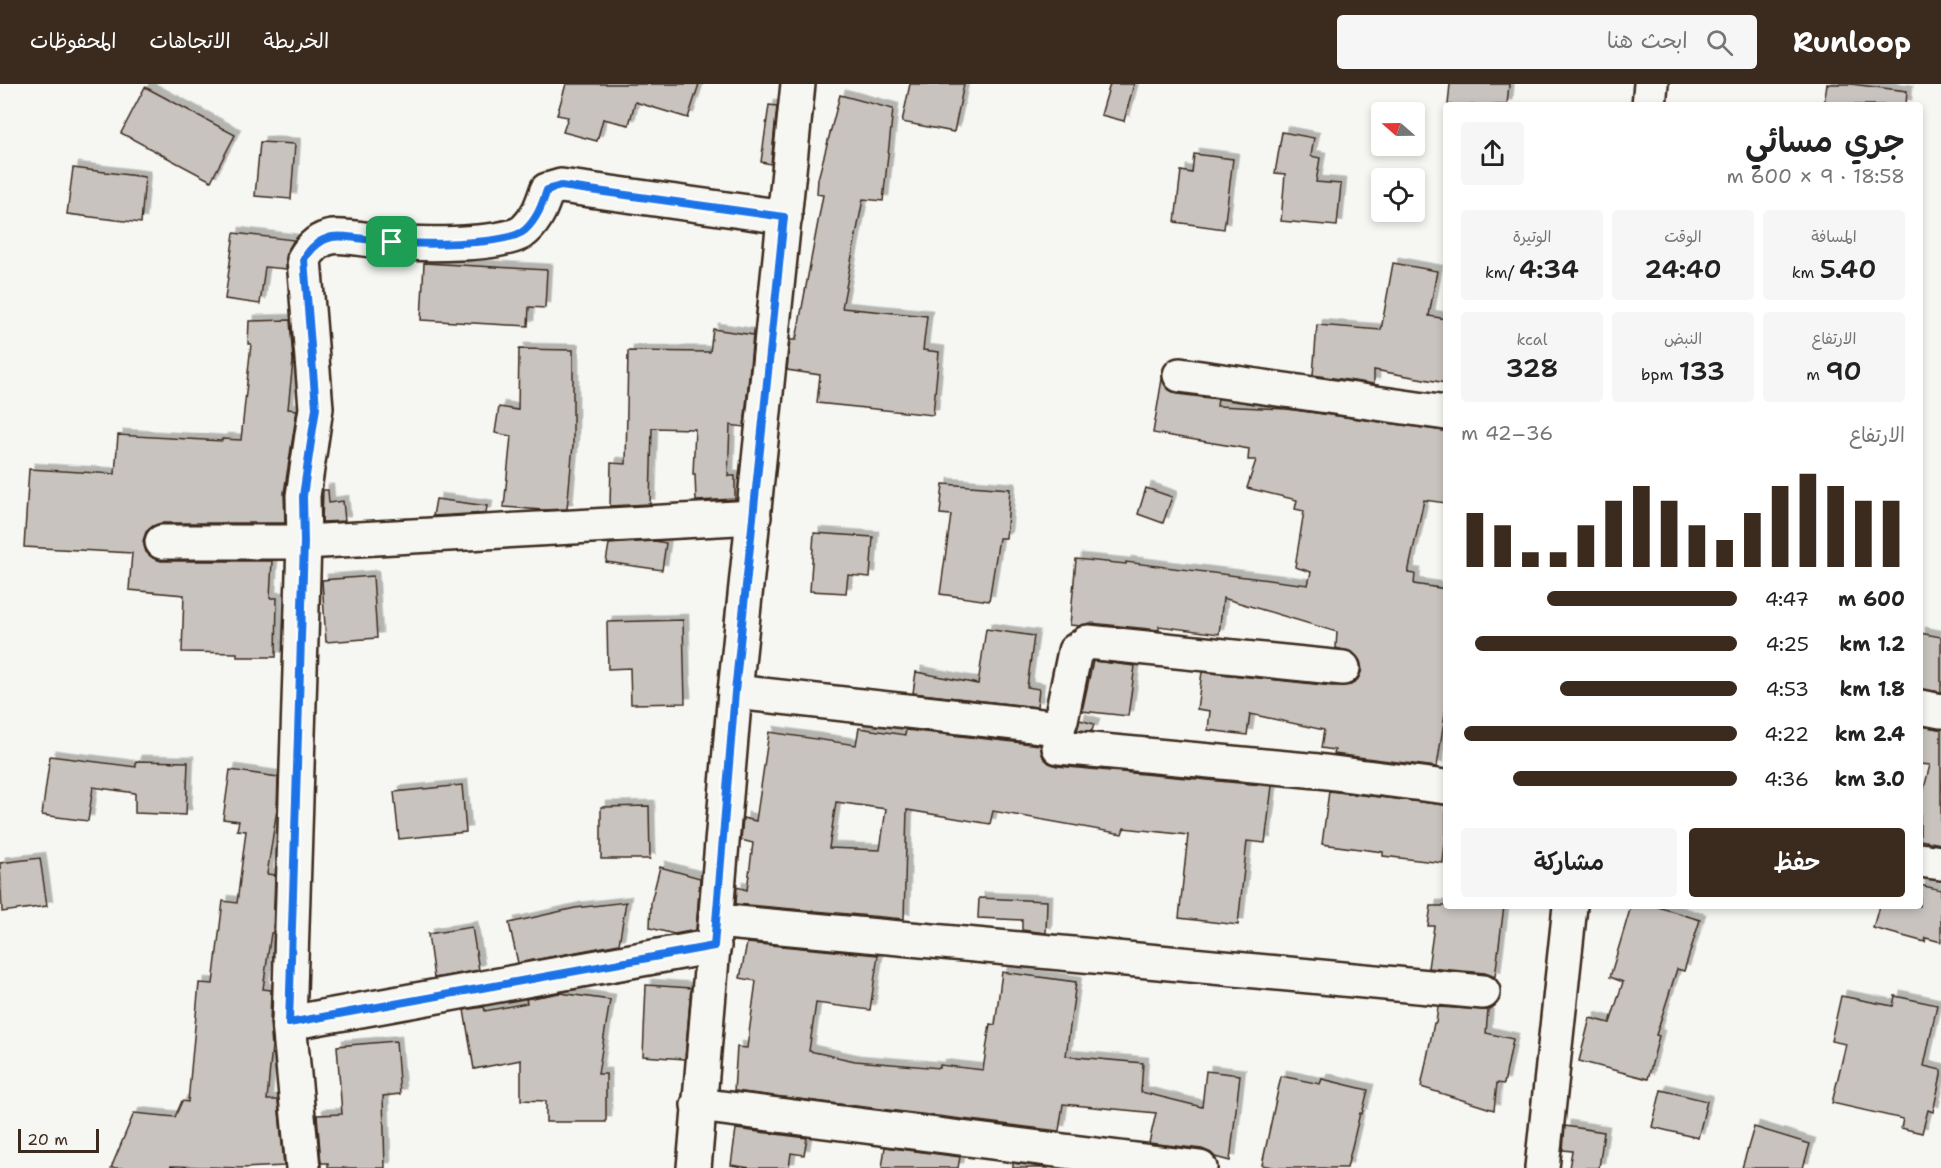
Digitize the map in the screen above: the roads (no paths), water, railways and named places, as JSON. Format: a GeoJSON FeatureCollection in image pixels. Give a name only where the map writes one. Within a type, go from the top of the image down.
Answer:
{"type":"FeatureCollection","features":[{"type":"Feature","properties":{"kind":"street"},"geometry":{"type":"LineString","coordinates":[[694,1168],[735,692],[798,84]]}},
{"type":"Feature","properties":{"kind":"street"},"geometry":{"type":"LineString","coordinates":[[1649,102],[1651,84]]}},
{"type":"Feature","properties":{"kind":"street"},"geometry":{"type":"LineString","coordinates":[[303,1168],[289,1023],[304,542],[303,496],[316,408],[304,259],[311,246],[333,237],[402,243],[465,243],[501,239],[523,232],[538,215],[547,190],[561,186],[784,217]]}},
{"type":"Feature","properties":{"kind":"street"},"geometry":{"type":"LineString","coordinates":[[1180,375],[1443,413]]}},
{"type":"Feature","properties":{"kind":"street"},"geometry":{"type":"LineString","coordinates":[[162,542],[304,542],[754,518]]}},
{"type":"Feature","properties":{"kind":"street"},"geometry":{"type":"LineString","coordinates":[[1343,668],[1088,642],[1075,651],[1058,726],[1059,747],[1318,771],[1443,787]]}},
{"type":"Feature","properties":{"kind":"street"},"geometry":{"type":"LineString","coordinates":[[735,692],[1050,727],[1058,726]]}},
{"type":"Feature","properties":{"kind":"street"},"geometry":{"type":"LineString","coordinates":[[1923,708],[1941,711]]}},
{"type":"Feature","properties":{"kind":"street"},"geometry":{"type":"LineString","coordinates":[[1923,860],[1941,863]]}},
{"type":"Feature","properties":{"kind":"street"},"geometry":{"type":"LineString","coordinates":[[1542,1168],[1570,909]]}},
{"type":"Feature","properties":{"kind":"street"},"geometry":{"type":"LineString","coordinates":[[289,1023],[715,933],[1483,992]]}},
{"type":"Feature","properties":{"kind":"street"},"geometry":{"type":"LineString","coordinates":[[699,1105],[1200,1168]]}}]}
